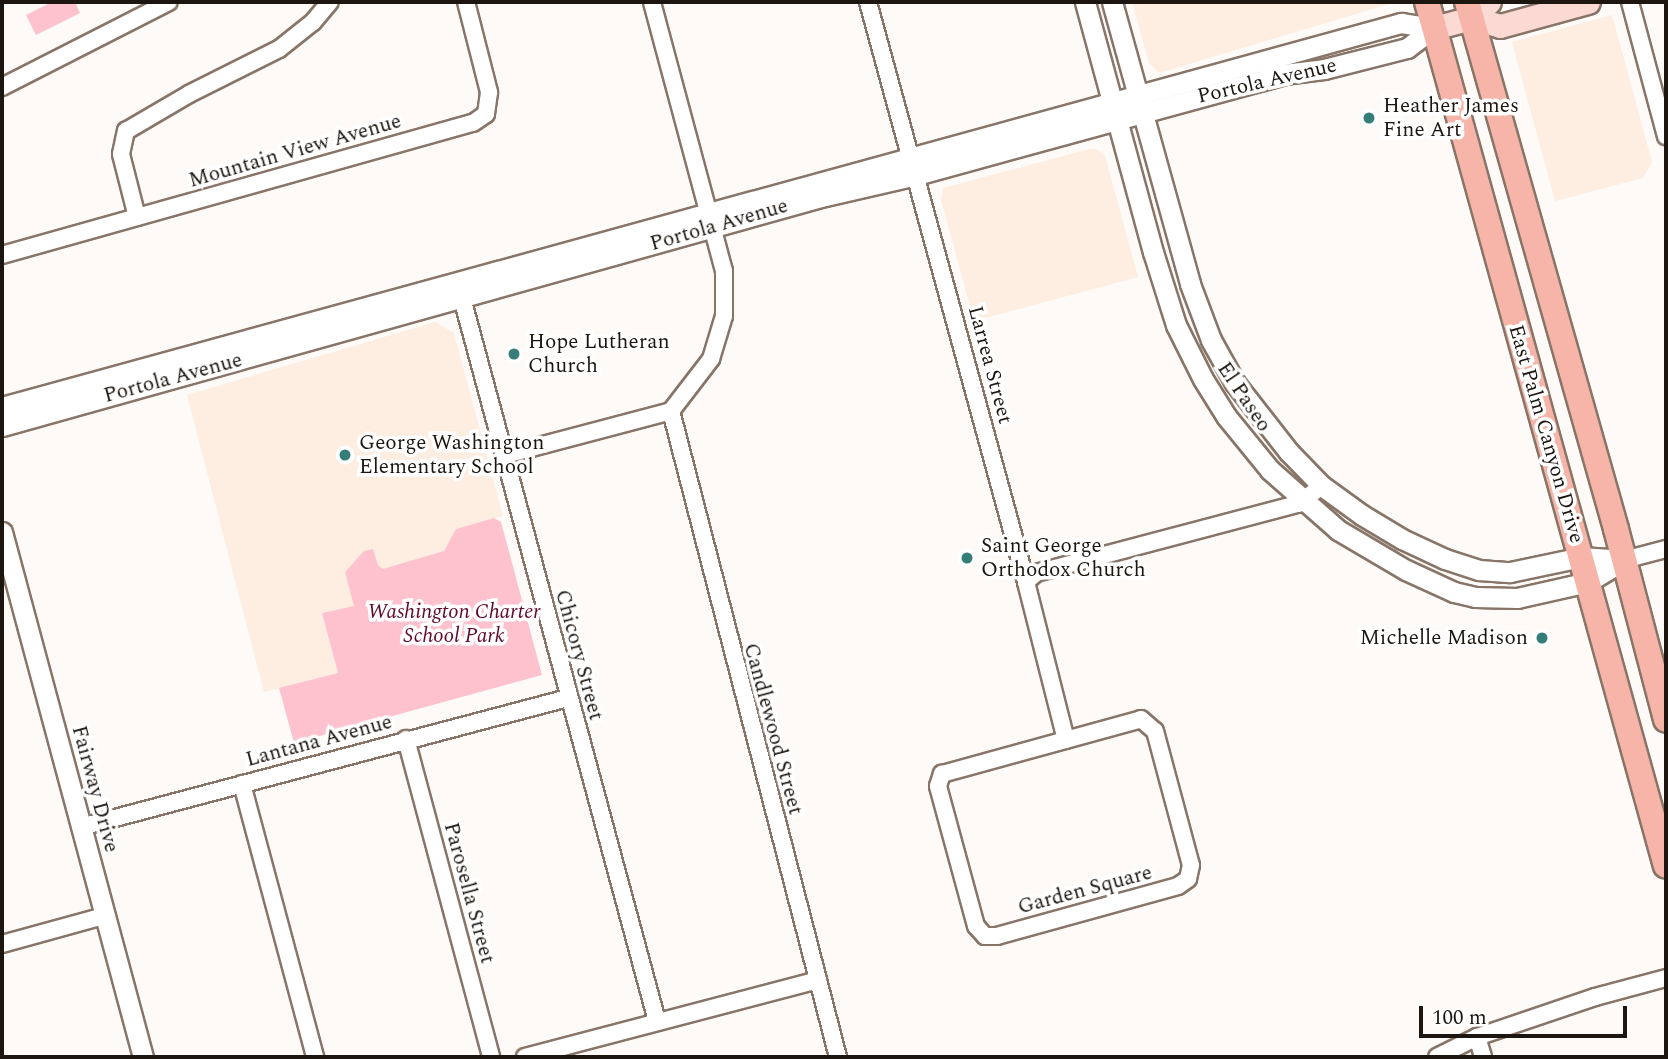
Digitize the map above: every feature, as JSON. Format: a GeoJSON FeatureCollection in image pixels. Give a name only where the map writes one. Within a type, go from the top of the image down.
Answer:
{"type":"FeatureCollection","features":[{"type":"Feature","properties":{"kind":"main road","name":"East Palm Canyon Drive"},"geometry":{"type":"LineString","coordinates":[[1427,2],[1666,866]]}},
{"type":"Feature","properties":{"kind":"main road","name":"Portola Avenue"},"geometry":{"type":"LineString","coordinates":[[1434,28],[1475,7],[1500,26],[1560,6],[1588,2]]}},
{"type":"Feature","properties":{"kind":"main road","name":"East Palm Canyon Drive"},"geometry":{"type":"LineString","coordinates":[[1475,7],[1666,720]]}},
{"type":"Feature","properties":{"kind":"main road"},"geometry":{"type":"LineString","coordinates":[[1644,787],[1666,823]]}},
{"type":"Feature","properties":{"kind":"street"},"geometry":{"type":"LineString","coordinates":[[2,87],[169,2]]}},
{"type":"Feature","properties":{"kind":"street"},"geometry":{"type":"LineString","coordinates":[[137,217],[121,155],[126,131],[178,100],[279,48],[313,22],[330,2]]}},
{"type":"Feature","properties":{"kind":"street","name":"Mountain View Avenue"},"geometry":{"type":"LineString","coordinates":[[2,255],[473,123],[486,114],[489,92],[466,2]]}},
{"type":"Feature","properties":{"kind":"street"},"geometry":{"type":"LineString","coordinates":[[505,455],[671,411],[711,359],[724,316],[724,271],[652,2]]}},
{"type":"Feature","properties":{"kind":"street","name":"Larrea Street"},"geometry":{"type":"LineString","coordinates":[[868,2],[1026,582],[1066,740]]}},
{"type":"Feature","properties":{"kind":"street","name":"El Paseo"},"geometry":{"type":"LineString","coordinates":[[1085,2],[1127,106],[1211,340],[1259,417],[1322,486],[1402,539],[1445,559],[1479,570],[1510,572],[1581,557],[1624,560]]}},
{"type":"Feature","properties":{"kind":"street","name":"El Paseo"},"geometry":{"type":"LineString","coordinates":[[1112,2],[1128,60],[1129,161],[1165,290],[1188,351],[1226,416],[1270,470],[1303,502],[1358,542],[1454,592],[1475,597],[1517,598],[1588,582],[1624,560]]}},
{"type":"Feature","properties":{"kind":"street"},"geometry":{"type":"LineString","coordinates":[[1630,2],[1666,136]]}},
{"type":"Feature","properties":{"kind":"street","name":"Portola Avenue"},"geometry":{"type":"LineString","coordinates":[[2,407],[914,166],[1228,76],[1407,48],[1434,28]]}},
{"type":"Feature","properties":{"kind":"street","name":"Portola Avenue"},"geometry":{"type":"LineString","coordinates":[[914,166],[1029,144],[1127,106]]}},
{"type":"Feature","properties":{"kind":"street","name":"Portola Avenue"},"geometry":{"type":"LineString","coordinates":[[2,426],[462,298],[712,219]]}},
{"type":"Feature","properties":{"kind":"street"},"geometry":{"type":"LineString","coordinates":[[1165,290],[1172,291],[1182,299],[1195,326],[1211,340]]}},
{"type":"Feature","properties":{"kind":"street","name":"Chicory Street"},"geometry":{"type":"LineString","coordinates":[[462,298],[657,1021]]}},
{"type":"Feature","properties":{"kind":"street","name":"Candlewood Street"},"geometry":{"type":"LineString","coordinates":[[671,411],[838,1057]]}},
{"type":"Feature","properties":{"kind":"street"},"geometry":{"type":"LineString","coordinates":[[1026,582],[1036,573],[1303,502],[1322,486]]}},
{"type":"Feature","properties":{"kind":"street","name":"Fairway Drive"},"geometry":{"type":"LineString","coordinates":[[2,532],[143,1057]]}},
{"type":"Feature","properties":{"kind":"street"},"geometry":{"type":"LineString","coordinates":[[1624,560],[1666,549]]}},
{"type":"Feature","properties":{"kind":"street","name":"Lantana Avenue"},"geometry":{"type":"LineString","coordinates":[[81,827],[568,698]]}},
{"type":"Feature","properties":{"kind":"street","name":"Garden Square"},"geometry":{"type":"LineString","coordinates":[[1141,719],[1155,731],[1191,865],[1188,879],[1178,886],[997,936],[985,936],[976,926],[938,786],[942,774],[1066,740],[1141,719]]}},
{"type":"Feature","properties":{"kind":"street","name":"Parosella Street"},"geometry":{"type":"LineString","coordinates":[[406,739],[491,1057]]}},
{"type":"Feature","properties":{"kind":"street"},"geometry":{"type":"LineString","coordinates":[[242,784],[315,1057]]}},
{"type":"Feature","properties":{"kind":"street"},"geometry":{"type":"LineString","coordinates":[[2,944],[104,916]]}},
{"type":"Feature","properties":{"kind":"street"},"geometry":{"type":"LineString","coordinates":[[1437,1057],[1478,1037],[1595,997],[1666,978]]}},
{"type":"Feature","properties":{"kind":"street"},"geometry":{"type":"LineString","coordinates":[[525,1057],[818,980]]}},
{"type":"Feature","properties":{"kind":"street"},"geometry":{"type":"LineString","coordinates":[[1478,1037],[1483,1057]]}},
{"type":"Feature","properties":{"kind":"shaded area"},"geometry":{"type":"Polygon","coordinates":[[[1132,2],[1389,4],[1159,73],[1149,63],[1132,2]]]}},
{"type":"Feature","properties":{"kind":"shaded area"},"geometry":{"type":"Polygon","coordinates":[[[1612,15],[1652,162],[1643,178],[1555,201],[1512,42],[1612,15]]]}},
{"type":"Feature","properties":{"kind":"shaded area"},"geometry":{"type":"Polygon","coordinates":[[[1096,149],[1105,156],[1138,277],[974,321],[941,200],[943,188],[1096,149]]]}},
{"type":"Feature","properties":{"kind":"shaded area","name":"George Washington Elementary School"},"geometry":{"type":"Polygon","coordinates":[[[435,322],[454,333],[503,516],[456,529],[444,551],[383,570],[378,565],[373,549],[355,606],[322,613],[338,673],[264,692],[187,395],[435,322]]]}},
{"type":"Feature","properties":{"kind":"green space"},"geometry":{"type":"Polygon","coordinates":[[[52,2],[75,2],[80,13],[36,35],[26,15],[52,2]]]}},
{"type":"Feature","properties":{"kind":"green space","name":"Washington Charter School Park"},"geometry":{"type":"Polygon","coordinates":[[[494,518],[501,522],[542,675],[294,743],[279,688],[338,673],[322,613],[354,606],[345,572],[364,551],[373,549],[378,565],[383,569],[444,551],[456,529],[494,518]]]}},
{"type":"Feature","properties":{"kind":"place","name":"Heather James Fine Art"},"geometry":{"type":"Point","coordinates":[1369,118]}},
{"type":"Feature","properties":{"kind":"place","name":"Hope Lutheran Church"},"geometry":{"type":"Point","coordinates":[514,354]}},
{"type":"Feature","properties":{"kind":"place","name":"George Washington Elementary School"},"geometry":{"type":"Point","coordinates":[345,455]}},
{"type":"Feature","properties":{"kind":"place","name":"Saint George Orthodox Church"},"geometry":{"type":"Point","coordinates":[967,558]}},
{"type":"Feature","properties":{"kind":"place","name":"Michelle Madison"},"geometry":{"type":"Point","coordinates":[1542,638]}}]}
